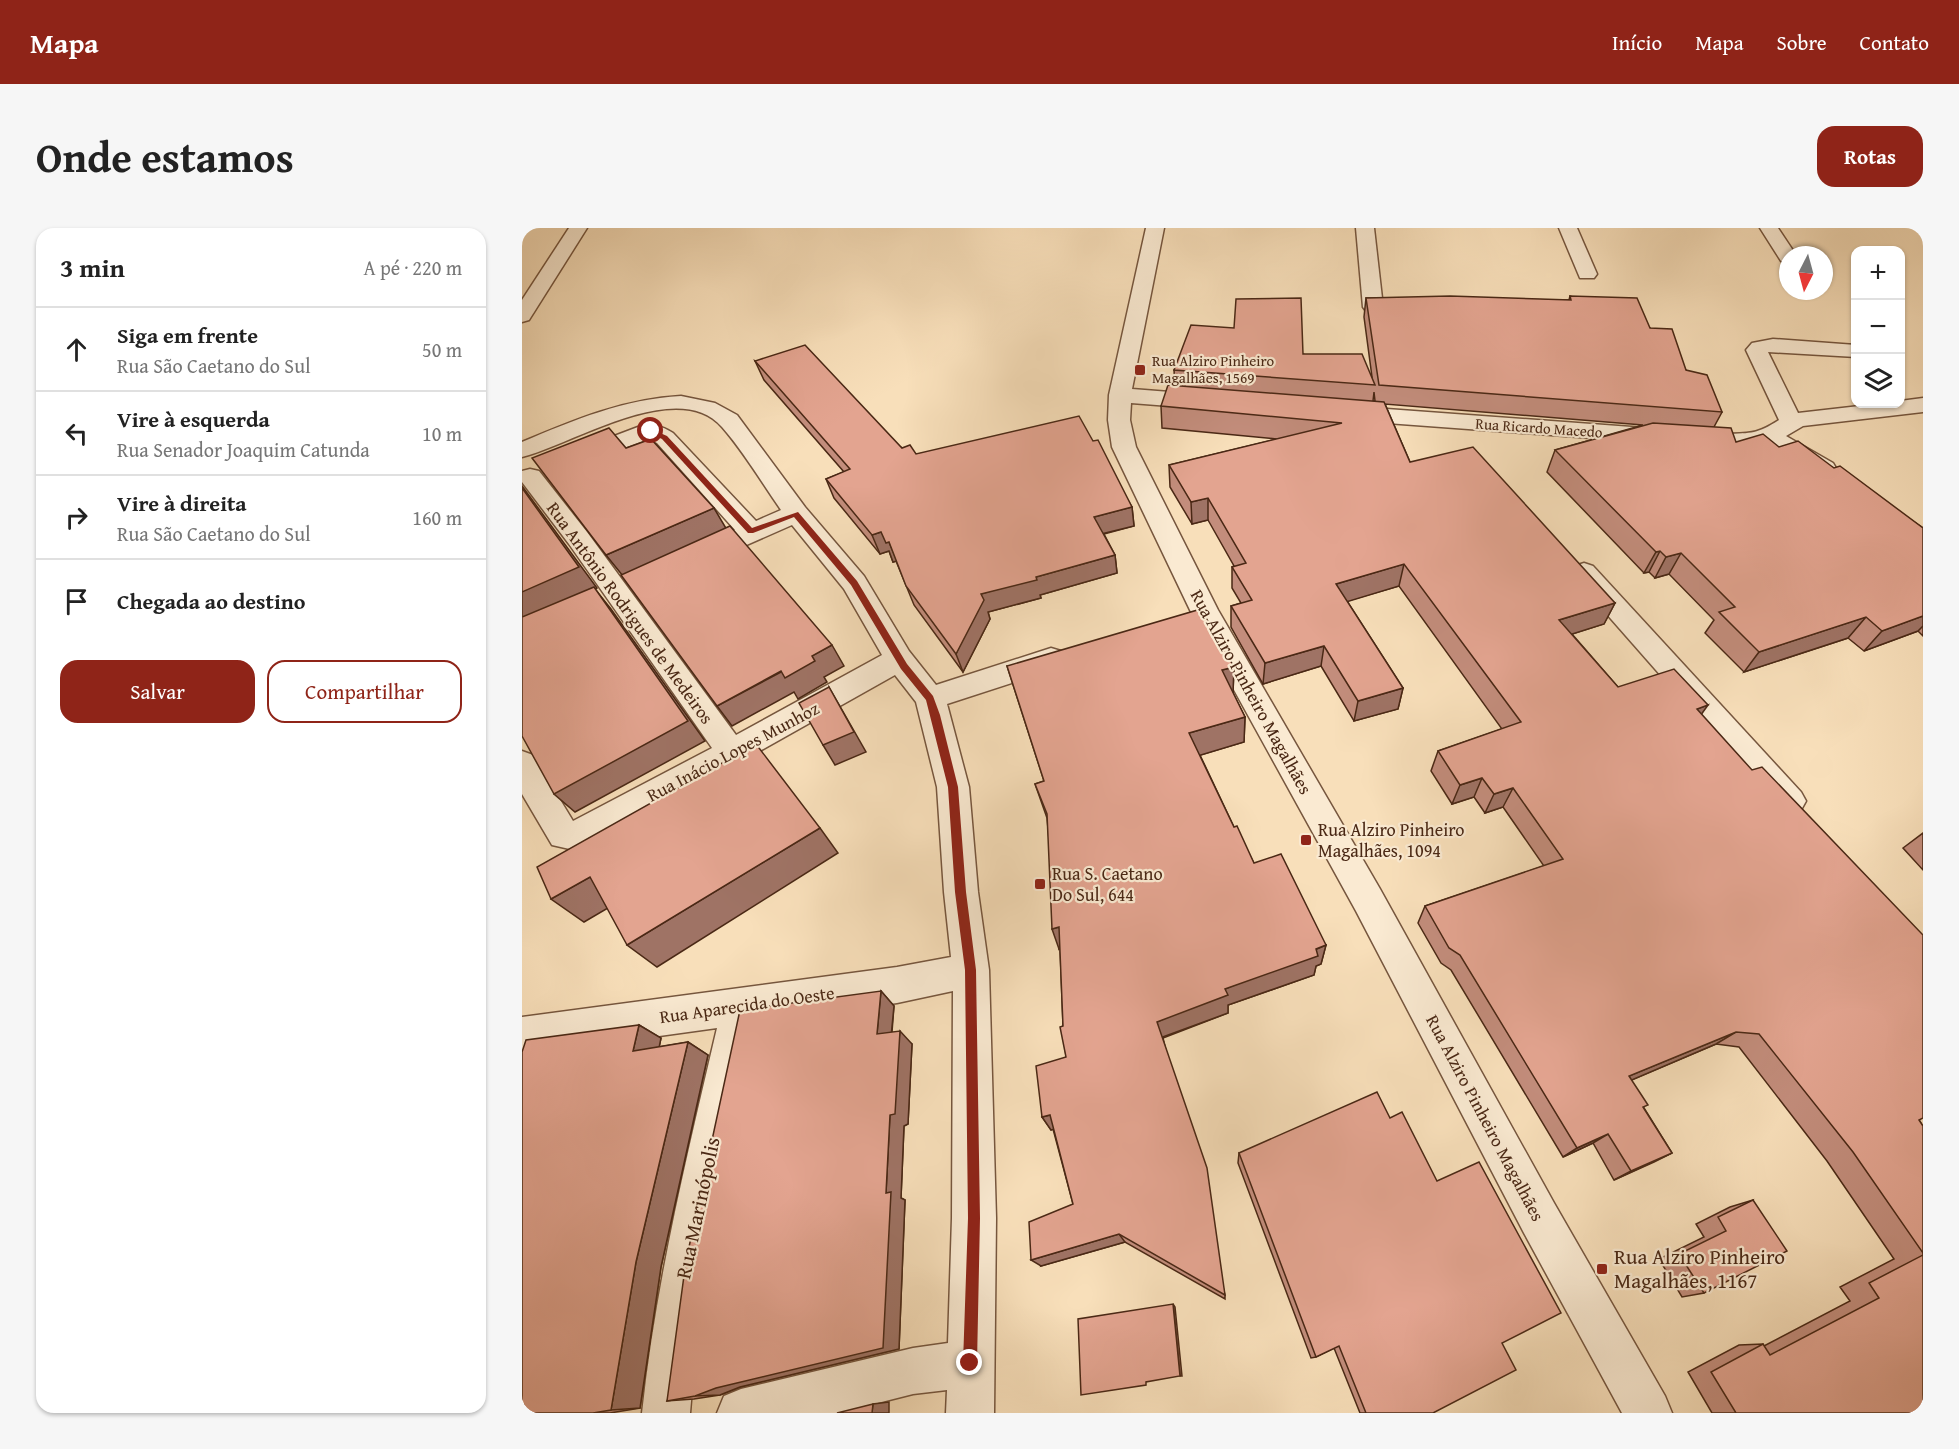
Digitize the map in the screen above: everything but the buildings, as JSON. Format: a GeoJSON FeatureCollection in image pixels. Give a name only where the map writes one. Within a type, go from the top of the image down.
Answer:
{"type":"FeatureCollection","features":[{"type":"Feature","properties":{"kind":"street"},"geometry":{"type":"LineString","coordinates":[[522,316],[578,228]]}},
{"type":"Feature","properties":{"kind":"street","name":"Rua Alziro Pinheiro Magalhães"},"geometry":{"type":"LineString","coordinates":[[1155,228],[1120,396],[1119,420],[1124,447],[1193,614],[1363,890],[1539,1218],[1648,1413]]}},
{"type":"Feature","properties":{"kind":"street"},"geometry":{"type":"LineString","coordinates":[[1365,228],[1373,307]]}},
{"type":"Feature","properties":{"kind":"street"},"geometry":{"type":"LineString","coordinates":[[1568,228],[1587,274]]}},
{"type":"Feature","properties":{"kind":"street"},"geometry":{"type":"LineString","coordinates":[[1769,228],[1781,246]]}},
{"type":"Feature","properties":{"kind":"street"},"geometry":{"type":"LineString","coordinates":[[1791,422],[1757,350],[1759,347],[1773,345],[1851,351]]}},
{"type":"Feature","properties":{"kind":"street"},"geometry":{"type":"LineString","coordinates":[[1120,396],[1235,404]]}},
{"type":"Feature","properties":{"kind":"street"},"geometry":{"type":"LineString","coordinates":[[522,450],[622,410],[679,403],[705,406],[718,411],[729,420],[796,513],[854,583],[899,659],[930,698],[953,787],[961,892],[971,970],[974,1218],[970,1413]]}},
{"type":"Feature","properties":{"kind":"street"},"geometry":{"type":"LineString","coordinates":[[1841,480],[1770,436],[1791,422],[1824,414],[1923,405]]}},
{"type":"Feature","properties":{"kind":"street","name":"Rua Ricardo Macedo"},"geometry":{"type":"LineString","coordinates":[[1329,411],[1449,422],[1726,441],[1756,440],[1770,436]]}},
{"type":"Feature","properties":{"kind":"street"},"geometry":{"type":"LineString","coordinates":[[1449,422],[1474,453]]}},
{"type":"Feature","properties":{"kind":"street"},"geometry":{"type":"LineString","coordinates":[[526,477],[637,434],[656,432],[751,531]]}},
{"type":"Feature","properties":{"kind":"street","name":"Rua Antônio Rodrigues de Medeiros"},"geometry":{"type":"LineString","coordinates":[[526,477],[618,593],[731,751]]}},
{"type":"Feature","properties":{"kind":"street"},"geometry":{"type":"LineString","coordinates":[[672,569],[751,531],[796,513]]}},
{"type":"Feature","properties":{"kind":"street"},"geometry":{"type":"LineString","coordinates":[[1566,552],[1811,824]]}},
{"type":"Feature","properties":{"kind":"street"},"geometry":{"type":"LineString","coordinates":[[930,698],[1077,651]]}},
{"type":"Feature","properties":{"kind":"street","name":"Rua Inácio Lopes Munhoz"},"geometry":{"type":"LineString","coordinates":[[522,764],[564,836],[574,836],[823,703],[899,659]]}},
{"type":"Feature","properties":{"kind":"street","name":"Rua Aparecida do Oeste"},"geometry":{"type":"LineString","coordinates":[[528,1047],[741,1005],[897,985],[971,970]]}},
{"type":"Feature","properties":{"kind":"street","name":"Rua Marinópolis"},"geometry":{"type":"LineString","coordinates":[[666,1413],[670,1354],[688,1246],[741,1005]]}},
{"type":"Feature","properties":{"kind":"street"},"geometry":{"type":"LineString","coordinates":[[741,1413],[912,1371],[970,1363]]}},
{"type":"Feature","properties":{"kind":"place","name":"Rua Alziro Pinheiro Magalhães, 1569"},"geometry":{"type":"Point","coordinates":[1140,370]}},
{"type":"Feature","properties":{"kind":"place","name":"Rua Alziro Pinheiro Magalhães, 1094"},"geometry":{"type":"Point","coordinates":[1306,840]}},
{"type":"Feature","properties":{"kind":"place","name":"Rua S. Caetano Do Sul, 644"},"geometry":{"type":"Point","coordinates":[1040,884]}},
{"type":"Feature","properties":{"kind":"place","name":"Rua Alziro Pinheiro Magalhães, 1167"},"geometry":{"type":"Point","coordinates":[1602,1269]}},
{"type":"Feature","properties":{"kind":"route"},"geometry":{"type":"LineString","coordinates":[[651,431],[664,438],[751,531],[796,513],[854,583],[904,667],[930,698],[936,715],[953,787],[961,892],[971,970],[974,1218],[970,1363]]}}]}
